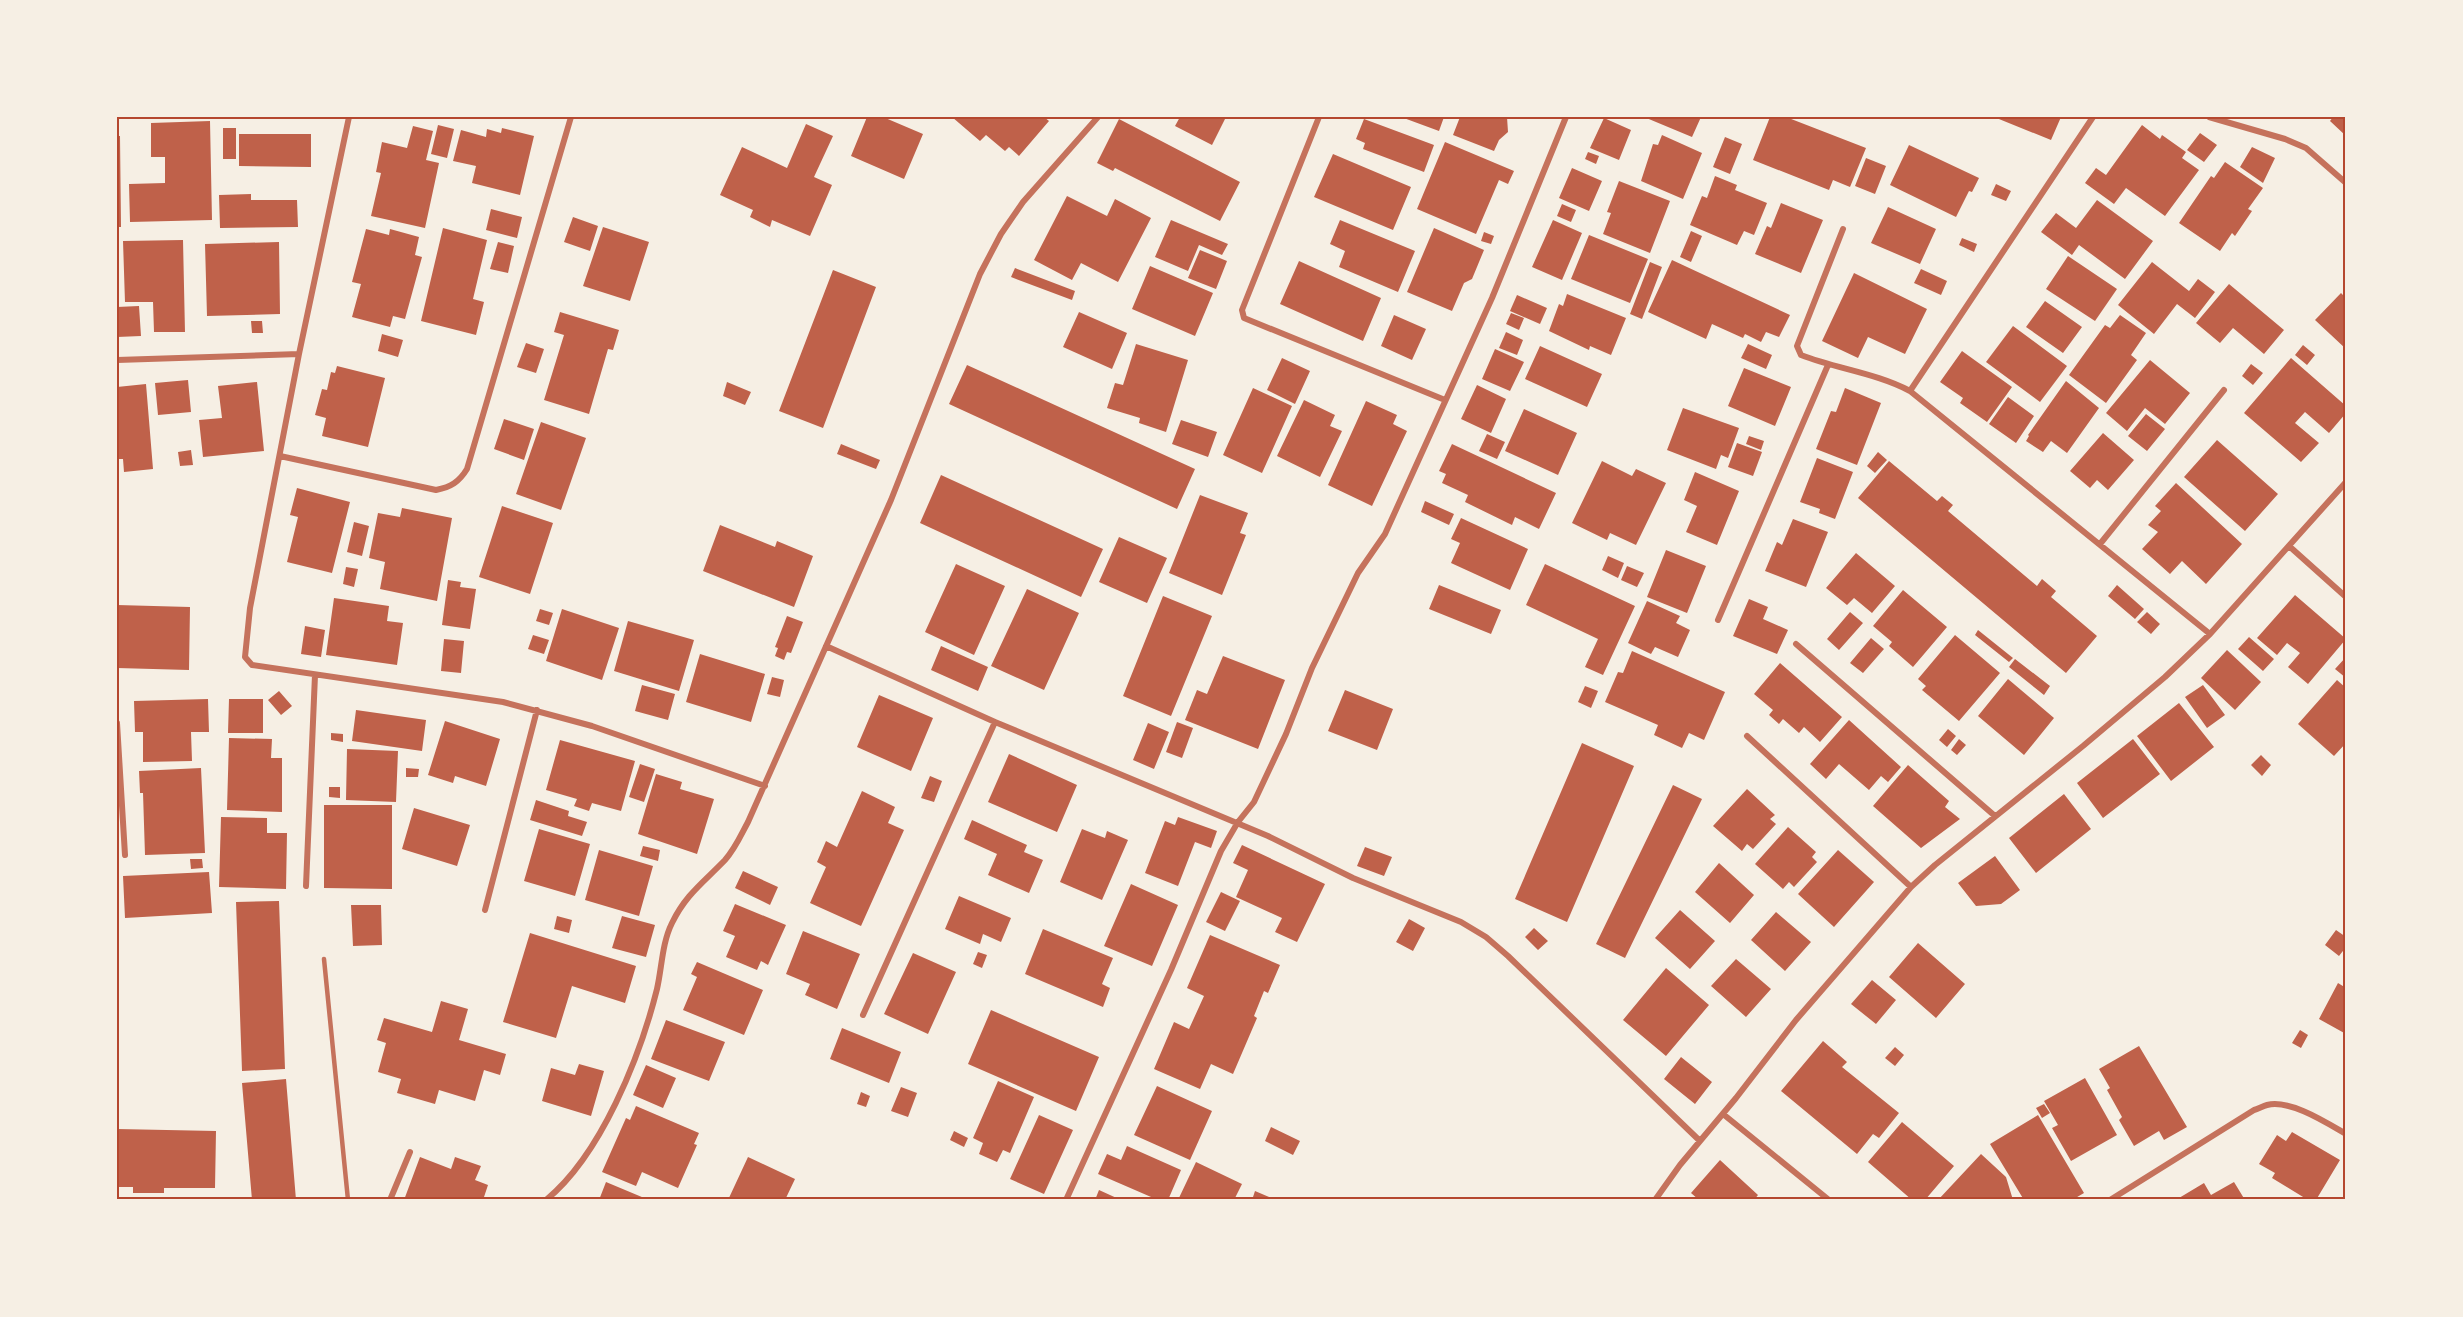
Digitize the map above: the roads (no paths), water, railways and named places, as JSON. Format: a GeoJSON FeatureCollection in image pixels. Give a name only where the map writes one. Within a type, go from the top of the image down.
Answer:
{"type":"FeatureCollection","features":[{"type":"Feature","properties":{"kind":"street"},"geometry":{"type":"LineString","coordinates":[[349,117],[299,354],[250,608],[245,657],[252,665],[459,694],[537,710],[602,729],[765,786]]}},
{"type":"Feature","properties":{"kind":"street"},"geometry":{"type":"LineString","coordinates":[[280,456],[436,490],[454,485],[462,477],[467,469],[525,280],[571,117]]}},
{"type":"Feature","properties":{"kind":"street"},"geometry":{"type":"LineString","coordinates":[[546,1200],[573,1173],[603,1128],[642,1039],[657,987],[665,943],[681,906],[693,889],[735,848],[765,786],[891,500],[980,274],[1001,234],[1023,202],[1098,117]]}},
{"type":"Feature","properties":{"kind":"street"},"geometry":{"type":"LineString","coordinates":[[1319,117],[1242,310],[1244,318],[1445,400]]}},
{"type":"Feature","properties":{"kind":"street"},"geometry":{"type":"LineString","coordinates":[[1066,1200],[1171,970],[1221,851],[1238,822],[1254,802],[1286,734],[1312,668],[1358,573],[1385,534],[1492,298],[1566,117]]}},
{"type":"Feature","properties":{"kind":"street"},"geometry":{"type":"LineString","coordinates":[[1910,391],[2093,117]]}},
{"type":"Feature","properties":{"kind":"street"},"geometry":{"type":"LineString","coordinates":[[2209,117],[2285,139],[2306,148],[2346,183]]}},
{"type":"Feature","properties":{"kind":"street"},"geometry":{"type":"LineString","coordinates":[[1843,229],[1797,346],[1801,355],[1828,365],[1893,382],[1910,391],[2210,634]]}},
{"type":"Feature","properties":{"kind":"street"},"geometry":{"type":"LineString","coordinates":[[117,360],[299,354]]}},
{"type":"Feature","properties":{"kind":"street"},"geometry":{"type":"LineString","coordinates":[[1718,620],[1828,365]]}},
{"type":"Feature","properties":{"kind":"street"},"geometry":{"type":"LineString","coordinates":[[2100,544],[2224,390]]}},
{"type":"Feature","properties":{"kind":"street"},"geometry":{"type":"LineString","coordinates":[[1655,1200],[1796,1020],[1911,887],[2130,707],[2210,634],[2346,482]]}},
{"type":"Feature","properties":{"kind":"street"},"geometry":{"type":"LineString","coordinates":[[2289,546],[2346,597]]}},
{"type":"Feature","properties":{"kind":"street"},"geometry":{"type":"LineString","coordinates":[[1797,645],[1995,816]]}},
{"type":"Feature","properties":{"kind":"street"},"geometry":{"type":"LineString","coordinates":[[826,646],[995,722],[1195,807],[1238,822],[1353,878],[1461,922],[1486,937],[1700,1141]]}},
{"type":"Feature","properties":{"kind":"street"},"geometry":{"type":"LineString","coordinates":[[306,886],[315,675]]}},
{"type":"Feature","properties":{"kind":"street"},"geometry":{"type":"LineString","coordinates":[[485,910],[537,710]]}},
{"type":"Feature","properties":{"kind":"street"},"geometry":{"type":"LineString","coordinates":[[863,1015],[995,722]]}},
{"type":"Feature","properties":{"kind":"street"},"geometry":{"type":"LineString","coordinates":[[117,723],[125,855]]}},
{"type":"Feature","properties":{"kind":"street"},"geometry":{"type":"LineString","coordinates":[[1747,736],[1911,887]]}},
{"type":"Feature","properties":{"kind":"street"},"geometry":{"type":"LineString","coordinates":[[2110,1200],[2254,1110],[2268,1104],[2282,1105],[2315,1116],[2346,1134]]}},
{"type":"Feature","properties":{"kind":"street"},"geometry":{"type":"LineString","coordinates":[[1723,1114],[1829,1200]]}},
{"type":"Feature","properties":{"kind":"street"},"geometry":{"type":"LineString","coordinates":[[390,1200],[410,1152]]}},
{"type":"Feature","properties":{"kind":"lane"},"geometry":{"type":"LineString","coordinates":[[324,959],[348,1200]]}}]}
